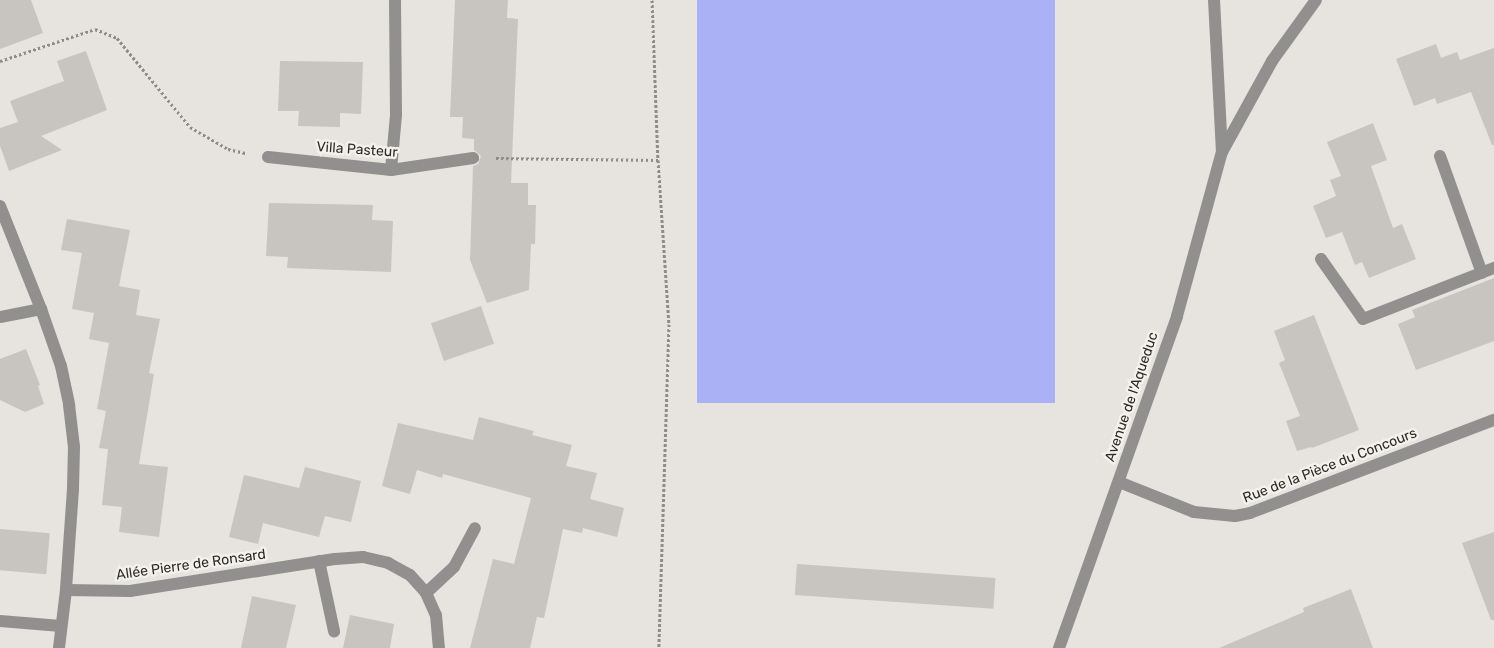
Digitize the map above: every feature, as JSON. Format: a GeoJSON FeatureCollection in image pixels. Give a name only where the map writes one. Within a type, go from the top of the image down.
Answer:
{"type":"FeatureCollection","features":[{"type":"Feature","properties":{"kind":"street"},"geometry":{"type":"LineString","coordinates":[[391,170],[396,116],[395,0]]}},
{"type":"Feature","properties":{"kind":"street","name":"Avenue de l'Aqueduc"},"geometry":{"type":"LineString","coordinates":[[1214,0],[1222,152]]}},
{"type":"Feature","properties":{"kind":"street","name":"Avenue de l'Aqueduc"},"geometry":{"type":"LineString","coordinates":[[1059,648],[1176,316],[1222,152],[1272,61],[1316,0]]}},
{"type":"Feature","properties":{"kind":"street"},"geometry":{"type":"LineString","coordinates":[[1320,259],[1363,318],[1488,270],[1440,156]]}},
{"type":"Feature","properties":{"kind":"street","name":"Villa Pasteur"},"geometry":{"type":"LineString","coordinates":[[268,157],[391,170],[473,158]]}},
{"type":"Feature","properties":{"kind":"street"},"geometry":{"type":"LineString","coordinates":[[0,206],[41,309],[61,366],[74,447],[66,590],[59,648]]}},
{"type":"Feature","properties":{"kind":"street"},"geometry":{"type":"LineString","coordinates":[[0,317],[41,309]]}},
{"type":"Feature","properties":{"kind":"street","name":"Rue de la Pièce du Concours"},"geometry":{"type":"LineString","coordinates":[[1119,482],[1194,512],[1235,516],[1250,513],[1494,420]]}},
{"type":"Feature","properties":{"kind":"street"},"geometry":{"type":"LineString","coordinates":[[426,593],[454,566],[475,528]]}},
{"type":"Feature","properties":{"kind":"street","name":"Allée Pierre de Ronsard"},"geometry":{"type":"LineString","coordinates":[[66,590],[130,590],[363,557],[388,563],[410,575],[426,593],[436,615],[439,648]]}},
{"type":"Feature","properties":{"kind":"street"},"geometry":{"type":"LineString","coordinates":[[319,562],[334,631]]}},
{"type":"Feature","properties":{"kind":"street"},"geometry":{"type":"LineString","coordinates":[[0,621],[61,626]]}},
{"type":"Feature","properties":{"kind":"path"},"geometry":{"type":"LineString","coordinates":[[652,0],[658,160],[669,324],[659,648]]}},
{"type":"Feature","properties":{"kind":"path"},"geometry":{"type":"LineString","coordinates":[[0,61],[95,29],[117,38],[190,127],[228,149],[268,157]]}},
{"type":"Feature","properties":{"kind":"path"},"geometry":{"type":"LineString","coordinates":[[473,158],[658,160]]}},
{"type":"Feature","properties":{"kind":"shaded area"},"geometry":{"type":"Polygon","coordinates":[[[697,0],[1055,0],[1055,403],[697,403],[697,0]]]}},
{"type":"Feature","properties":{"kind":"building"},"geometry":{"type":"Polygon","coordinates":[[[0,0],[31,0],[43,33],[0,49],[0,0]]]}},
{"type":"Feature","properties":{"kind":"building"},"geometry":{"type":"Polygon","coordinates":[[[455,0],[508,0],[507,18],[518,19],[511,183],[528,183],[528,205],[536,205],[535,244],[531,244],[529,290],[487,303],[470,260],[473,166],[478,164],[481,156],[474,150],[474,139],[462,138],[463,117],[450,117],[455,0]]]}},
{"type":"Feature","properties":{"kind":"building"},"geometry":{"type":"Polygon","coordinates":[[[1436,44],[1441,58],[1457,52],[1460,60],[1494,48],[1494,145],[1492,145],[1471,92],[1437,104],[1435,98],[1414,106],[1396,59],[1436,44]]]}},
{"type":"Feature","properties":{"kind":"building"},"geometry":{"type":"Polygon","coordinates":[[[86,51],[107,110],[41,136],[62,150],[9,171],[0,146],[0,128],[18,122],[10,101],[64,81],[57,61],[86,51]]]}},
{"type":"Feature","properties":{"kind":"building"},"geometry":{"type":"Polygon","coordinates":[[[280,61],[363,62],[361,114],[340,113],[340,127],[298,126],[299,111],[278,111],[280,61]]]}},
{"type":"Feature","properties":{"kind":"building"},"geometry":{"type":"Polygon","coordinates":[[[1373,123],[1387,160],[1371,166],[1393,228],[1402,224],[1416,259],[1369,278],[1362,262],[1355,265],[1342,232],[1326,238],[1313,206],[1336,196],[1330,180],[1341,176],[1327,142],[1373,123]]]}},
{"type":"Feature","properties":{"kind":"building"},"geometry":{"type":"Polygon","coordinates":[[[269,203],[373,205],[372,220],[393,221],[391,272],[287,268],[288,257],[266,256],[269,203]]]}},
{"type":"Feature","properties":{"kind":"building"},"geometry":{"type":"Polygon","coordinates":[[[67,219],[130,230],[119,286],[140,290],[136,315],[160,319],[149,373],[154,374],[139,464],[168,467],[159,537],[119,532],[122,507],[102,505],[108,449],[99,448],[106,411],[97,409],[109,343],[89,339],[94,313],[72,309],[82,253],[61,250],[67,219]]]}},
{"type":"Feature","properties":{"kind":"building"},"geometry":{"type":"Polygon","coordinates":[[[1494,278],[1494,341],[1416,370],[1398,324],[1415,317],[1412,310],[1494,278]]]}},
{"type":"Feature","properties":{"kind":"building"},"geometry":{"type":"Polygon","coordinates":[[[481,306],[494,344],[444,361],[431,323],[481,306]]]}},
{"type":"Feature","properties":{"kind":"building"},"geometry":{"type":"Polygon","coordinates":[[[1314,315],[1359,430],[1312,448],[1297,451],[1286,421],[1300,416],[1279,363],[1285,360],[1274,331],[1314,315]]]}},
{"type":"Feature","properties":{"kind":"building"},"geometry":{"type":"Polygon","coordinates":[[[26,349],[40,385],[38,386],[44,404],[25,412],[0,400],[0,359],[26,349]]]}},
{"type":"Feature","properties":{"kind":"building"},"geometry":{"type":"Polygon","coordinates":[[[479,417],[534,431],[532,435],[572,445],[566,466],[597,473],[590,499],[624,508],[617,537],[583,528],[582,533],[563,529],[544,618],[537,617],[530,648],[470,648],[493,559],[514,564],[531,498],[443,474],[442,478],[417,470],[410,494],[382,486],[398,423],[473,440],[479,417]]]}},
{"type":"Feature","properties":{"kind":"building"},"geometry":{"type":"Polygon","coordinates":[[[305,467],[361,481],[351,522],[325,516],[319,537],[263,523],[258,544],[229,537],[244,475],[299,488],[305,467]]]}},
{"type":"Feature","properties":{"kind":"building"},"geometry":{"type":"Polygon","coordinates":[[[0,529],[50,533],[46,574],[0,570],[0,529]]]}},
{"type":"Feature","properties":{"kind":"building"},"geometry":{"type":"Polygon","coordinates":[[[1494,532],[1494,620],[1491,620],[1462,543],[1494,532]]]}},
{"type":"Feature","properties":{"kind":"building"},"geometry":{"type":"Polygon","coordinates":[[[797,564],[996,578],[993,609],[795,595],[797,564]]]}},
{"type":"Feature","properties":{"kind":"building"},"geometry":{"type":"Polygon","coordinates":[[[1351,589],[1373,648],[1219,648],[1304,612],[1303,608],[1351,589]]]}},
{"type":"Feature","properties":{"kind":"building"},"geometry":{"type":"Polygon","coordinates":[[[252,596],[296,605],[286,648],[241,648],[252,596]]]}},
{"type":"Feature","properties":{"kind":"building"},"geometry":{"type":"Polygon","coordinates":[[[350,615],[394,624],[390,648],[343,648],[350,615]]]}}]}
